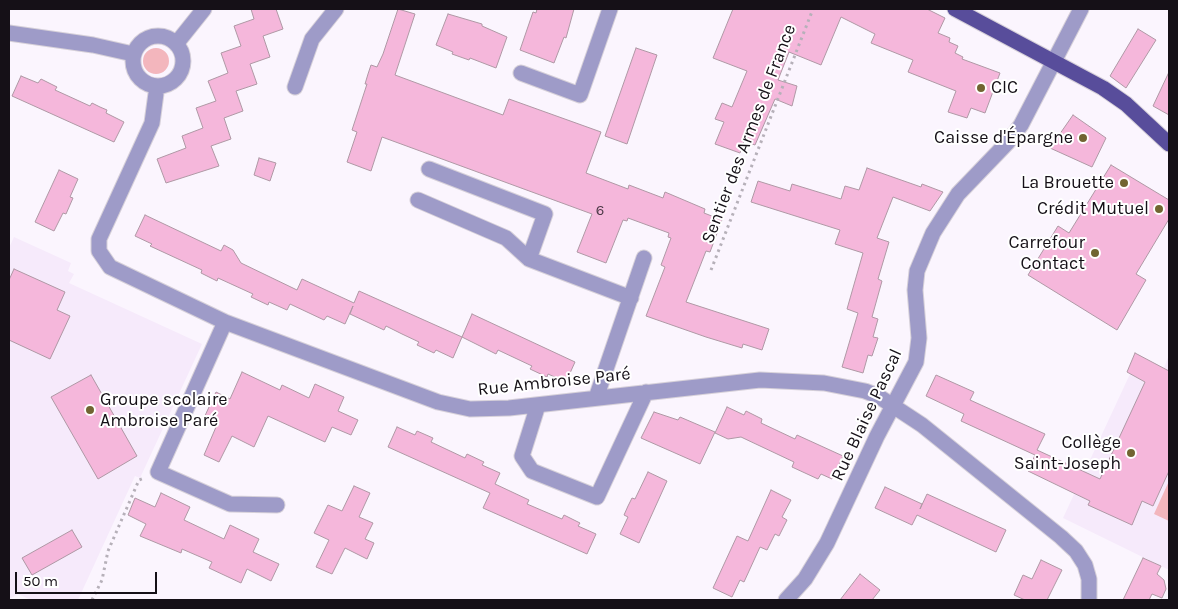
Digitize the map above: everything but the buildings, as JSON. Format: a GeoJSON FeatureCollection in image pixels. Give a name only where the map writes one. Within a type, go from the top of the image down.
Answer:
{"type":"FeatureCollection","features":[{"type":"Feature","properties":{"kind":"main road"},"geometry":{"type":"LineString","coordinates":[[955,9],[1114,95],[1169,143]]}},
{"type":"Feature","properties":{"kind":"street"},"geometry":{"type":"LineString","coordinates":[[176,44],[204,9]]}},
{"type":"Feature","properties":{"kind":"street"},"geometry":{"type":"LineString","coordinates":[[295,87],[312,39],[336,9]]}},
{"type":"Feature","properties":{"kind":"street"},"geometry":{"type":"LineString","coordinates":[[521,73],[580,95],[610,9]]}},
{"type":"Feature","properties":{"kind":"street","name":"Rue Blaise Pascal"},"geometry":{"type":"LineString","coordinates":[[786,600],[805,579],[828,543],[877,436],[911,375],[918,351],[916,290],[917,271],[923,253],[945,212],[958,194],[1008,142],[1021,125],[1081,9]]}},
{"type":"Feature","properties":{"kind":"street"},"geometry":{"type":"LineString","coordinates":[[9,33],[134,54]]}},
{"type":"Feature","properties":{"kind":"street"},"geometry":{"type":"LineString","coordinates":[[152,37],[165,37],[176,44],[183,62],[179,74],[170,83],[157,86],[145,83],[140,79],[133,67],[134,54],[140,43],[152,37]]}},
{"type":"Feature","properties":{"kind":"street","name":"Rue Ambroise Paré"},"geometry":{"type":"LineString","coordinates":[[157,86],[152,124],[99,239],[99,251],[110,267],[225,322],[453,406],[487,410],[736,381],[799,380],[843,385],[865,391],[894,406],[930,432],[1076,551],[1085,565],[1089,579],[1089,600]]}},
{"type":"Feature","properties":{"kind":"street"},"geometry":{"type":"LineString","coordinates":[[429,169],[545,214],[529,259]]}},
{"type":"Feature","properties":{"kind":"street"},"geometry":{"type":"LineString","coordinates":[[418,200],[506,238],[529,259],[630,298]]}},
{"type":"Feature","properties":{"kind":"street"},"geometry":{"type":"LineString","coordinates":[[596,398],[644,258]]}},
{"type":"Feature","properties":{"kind":"street"},"geometry":{"type":"LineString","coordinates":[[225,322],[158,472],[230,504],[278,504]]}},
{"type":"Feature","properties":{"kind":"street"},"geometry":{"type":"LineString","coordinates":[[538,405],[522,456],[532,470],[597,497],[646,392]]}},
{"type":"Feature","properties":{"kind":"path","name":"Sentier des Armes de France"},"geometry":{"type":"LineString","coordinates":[[711,270],[813,9]]}},
{"type":"Feature","properties":{"kind":"path"},"geometry":{"type":"LineString","coordinates":[[92,600],[102,580],[108,551],[139,480],[158,472]]}},
{"type":"Feature","properties":{"kind":"shaded area"},"geometry":{"type":"Polygon","coordinates":[[[156,48],[165,52],[169,61],[165,70],[156,74],[147,70],[143,61],[147,52],[156,48]]]}},
{"type":"Feature","properties":{"kind":"shaded area","name":"Groupe scolaire Ambroise Paré"},"geometry":{"type":"Polygon","coordinates":[[[14,237],[71,263],[68,271],[74,274],[69,283],[202,344],[140,478],[135,476],[78,600],[31,600],[18,594],[9,599],[9,248],[14,237]]]}},
{"type":"Feature","properties":{"kind":"shaded area","name":"Collège Saint-Joseph"},"geometry":{"type":"Polygon","coordinates":[[[1169,355],[1169,570],[1063,518],[1130,374],[1156,388],[1169,355]]]}},
{"type":"Feature","properties":{"kind":"shaded area"},"geometry":{"type":"Polygon","coordinates":[[[1169,481],[1169,521],[1154,514],[1169,481]]]}},
{"type":"Feature","properties":{"kind":"place","name":"CIC"},"geometry":{"type":"Point","coordinates":[981,88]}},
{"type":"Feature","properties":{"kind":"place","name":"Caisse d'Épargne"},"geometry":{"type":"Point","coordinates":[1083,138]}},
{"type":"Feature","properties":{"kind":"place","name":"La Brouette"},"geometry":{"type":"Point","coordinates":[1124,183]}},
{"type":"Feature","properties":{"kind":"place","name":"Crédit Mutuel"},"geometry":{"type":"Point","coordinates":[1159,209]}},
{"type":"Feature","properties":{"kind":"place","name":"Carrefour Contact"},"geometry":{"type":"Point","coordinates":[1095,253]}},
{"type":"Feature","properties":{"kind":"place","name":"Groupe scolaire Ambroise Paré"},"geometry":{"type":"Point","coordinates":[90,410]}},
{"type":"Feature","properties":{"kind":"place","name":"Collège Saint-Joseph"},"geometry":{"type":"Point","coordinates":[1131,453]}}]}
